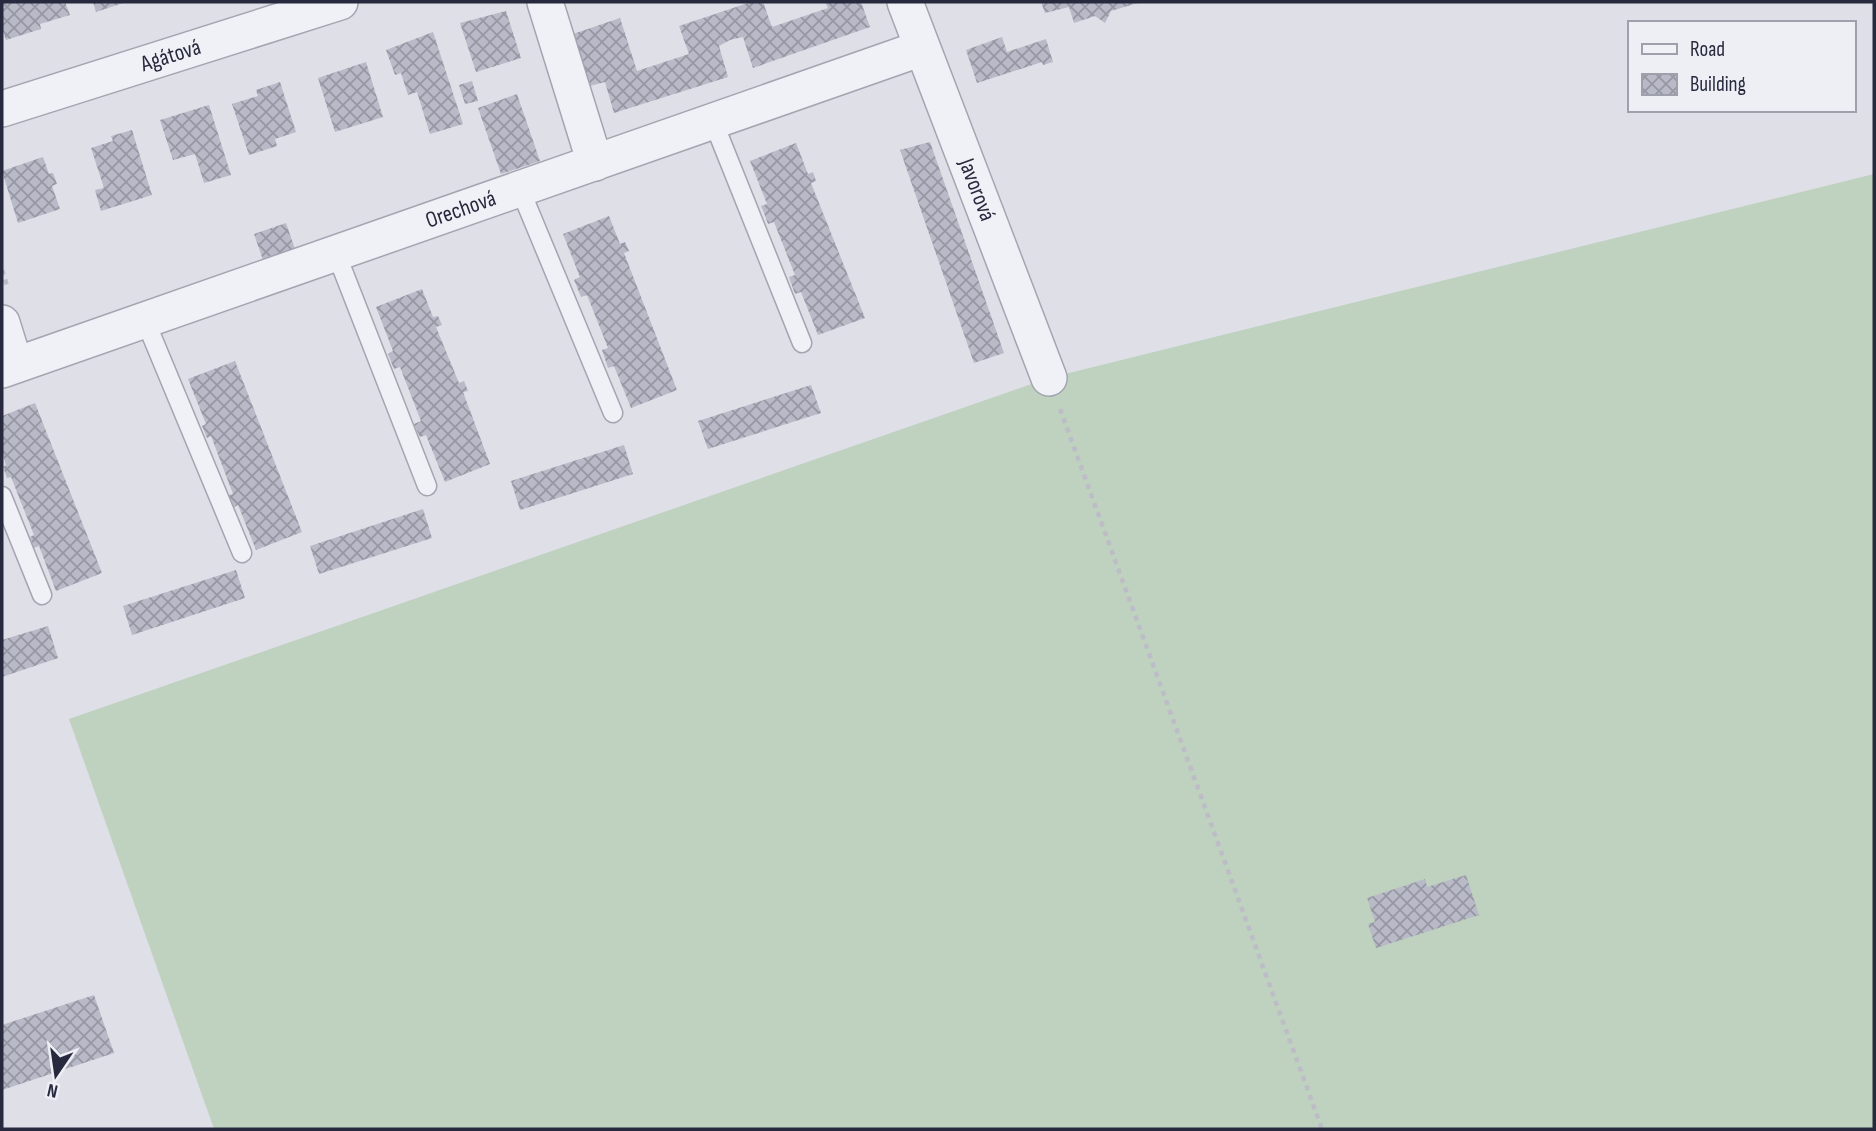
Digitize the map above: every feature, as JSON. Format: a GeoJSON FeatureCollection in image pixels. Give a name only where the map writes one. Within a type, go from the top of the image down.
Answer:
{"type":"FeatureCollection","features":[{"type":"Feature","properties":{"kind":"street","name":"Agátová"},"geometry":{"type":"LineString","coordinates":[[2,109],[340,2]]}},
{"type":"Feature","properties":{"kind":"street"},"geometry":{"type":"LineString","coordinates":[[545,2],[595,163]]}},
{"type":"Feature","properties":{"kind":"street","name":"Javorová"},"geometry":{"type":"LineString","coordinates":[[905,2],[1049,378]]}},
{"type":"Feature","properties":{"kind":"street","name":"Orechová"},"geometry":{"type":"LineString","coordinates":[[8,367],[922,48]]}},
{"type":"Feature","properties":{"kind":"street"},"geometry":{"type":"LineString","coordinates":[[2,323],[8,367]]}},
{"type":"Feature","properties":{"kind":"lane"},"geometry":{"type":"LineString","coordinates":[[713,121],[802,343]]}},
{"type":"Feature","properties":{"kind":"lane"},"geometry":{"type":"LineString","coordinates":[[520,189],[613,412]]}},
{"type":"Feature","properties":{"kind":"lane"},"geometry":{"type":"LineString","coordinates":[[336,253],[427,486]]}},
{"type":"Feature","properties":{"kind":"lane"},"geometry":{"type":"LineString","coordinates":[[145,320],[242,553]]}},
{"type":"Feature","properties":{"kind":"lane"},"geometry":{"type":"LineString","coordinates":[[2,496],[42,595]]}},
{"type":"Feature","properties":{"kind":"path"},"geometry":{"type":"LineString","coordinates":[[1049,378],[1322,1129]]}},
{"type":"Feature","properties":{"kind":"green space"},"geometry":{"type":"Polygon","coordinates":[[[1874,174],[1874,1129],[214,1129],[69,719],[1049,378],[1874,174]]]}},
{"type":"Feature","properties":{"kind":"building"},"geometry":{"type":"Polygon","coordinates":[[[2,2],[65,2],[70,15],[40,24],[41,29],[6,40],[2,28],[2,2]]]}},
{"type":"Feature","properties":{"kind":"building"},"geometry":{"type":"Polygon","coordinates":[[[93,2],[126,2],[96,12],[93,2]]]}},
{"type":"Feature","properties":{"kind":"building"},"geometry":{"type":"Polygon","coordinates":[[[751,2],[763,2],[772,27],[828,8],[825,2],[861,2],[870,27],[753,68],[743,37],[730,40],[719,46],[728,77],[614,113],[605,82],[590,86],[573,34],[620,18],[637,71],[689,54],[679,26],[751,2]]]}},
{"type":"Feature","properties":{"kind":"building"},"geometry":{"type":"Polygon","coordinates":[[[1041,2],[1141,2],[1111,11],[1105,23],[1095,16],[1074,23],[1069,7],[1045,13],[1041,2]]]}},
{"type":"Feature","properties":{"kind":"building"},"geometry":{"type":"Polygon","coordinates":[[[506,11],[521,58],[476,72],[460,23],[506,11]]]}},
{"type":"Feature","properties":{"kind":"building"},"geometry":{"type":"Polygon","coordinates":[[[433,32],[463,124],[430,134],[417,92],[408,95],[401,73],[395,75],[386,50],[433,32]]]}},
{"type":"Feature","properties":{"kind":"building"},"geometry":{"type":"Polygon","coordinates":[[[1002,37],[1007,52],[1046,39],[1053,62],[1043,65],[1042,62],[977,83],[966,50],[1002,37]]]}},
{"type":"Feature","properties":{"kind":"building"},"geometry":{"type":"Polygon","coordinates":[[[366,62],[383,117],[335,132],[318,78],[366,62]]]}},
{"type":"Feature","properties":{"kind":"building"},"geometry":{"type":"Polygon","coordinates":[[[472,81],[478,101],[465,104],[459,85],[472,81]]]}},
{"type":"Feature","properties":{"kind":"building"},"geometry":{"type":"Polygon","coordinates":[[[280,82],[296,132],[275,139],[277,146],[249,155],[232,104],[258,96],[256,90],[280,82]]]}},
{"type":"Feature","properties":{"kind":"building"},"geometry":{"type":"Polygon","coordinates":[[[517,94],[540,161],[501,174],[478,108],[517,94]]]}},
{"type":"Feature","properties":{"kind":"building"},"geometry":{"type":"Polygon","coordinates":[[[209,105],[231,175],[204,183],[195,154],[173,160],[160,120],[209,105]]]}},
{"type":"Feature","properties":{"kind":"building"},"geometry":{"type":"Polygon","coordinates":[[[132,130],[152,195],[101,211],[95,190],[104,188],[91,148],[113,141],[111,136],[132,130]]]}},
{"type":"Feature","properties":{"kind":"building"},"geometry":{"type":"Polygon","coordinates":[[[930,142],[1004,353],[974,363],[900,150],[930,142]]]}},
{"type":"Feature","properties":{"kind":"building"},"geometry":{"type":"Polygon","coordinates":[[[796,143],[808,174],[813,172],[816,181],[811,183],[865,318],[818,335],[801,292],[795,294],[789,277],[795,275],[774,222],[768,224],[761,206],[767,204],[750,161],[796,143]]]}},
{"type":"Feature","properties":{"kind":"building"},"geometry":{"type":"Polygon","coordinates":[[[43,157],[49,174],[53,173],[57,184],[52,186],[60,209],[18,223],[2,171],[43,157]]]}},
{"type":"Feature","properties":{"kind":"building"},"geometry":{"type":"Polygon","coordinates":[[[609,216],[620,244],[625,242],[629,251],[624,253],[677,390],[631,408],[614,366],[608,368],[602,350],[608,348],[587,295],[581,297],[574,280],[580,277],[563,234],[609,216]]]}},
{"type":"Feature","properties":{"kind":"building"},"geometry":{"type":"Polygon","coordinates":[[[286,223],[295,249],[263,260],[254,234],[286,223]]]}},
{"type":"Feature","properties":{"kind":"building"},"geometry":{"type":"Polygon","coordinates":[[[422,289],[433,317],[438,316],[442,325],[436,327],[459,383],[464,381],[468,391],[463,392],[490,464],[445,482],[426,435],[420,437],[414,424],[421,421],[400,367],[394,369],[388,354],[393,351],[376,307],[422,289]]]}},
{"type":"Feature","properties":{"kind":"building"},"geometry":{"type":"Polygon","coordinates":[[[235,361],[302,532],[256,550],[238,505],[234,507],[229,495],[233,494],[211,436],[207,438],[202,426],[206,424],[188,379],[235,361]]]}},
{"type":"Feature","properties":{"kind":"building"},"geometry":{"type":"Polygon","coordinates":[[[811,385],[821,413],[708,449],[698,421],[811,385]]]}},
{"type":"Feature","properties":{"kind":"building"},"geometry":{"type":"Polygon","coordinates":[[[35,403],[102,573],[56,591],[39,546],[34,548],[30,537],[34,535],[11,477],[7,478],[3,467],[6,465],[2,453],[2,416],[35,403]]]}},
{"type":"Feature","properties":{"kind":"building"},"geometry":{"type":"Polygon","coordinates":[[[624,445],[633,474],[520,510],[511,481],[624,445]]]}},
{"type":"Feature","properties":{"kind":"building"},"geometry":{"type":"Polygon","coordinates":[[[423,509],[432,538],[319,574],[310,546],[423,509]]]}},
{"type":"Feature","properties":{"kind":"building"},"geometry":{"type":"Polygon","coordinates":[[[236,570],[245,598],[132,635],[123,606],[236,570]]]}},
{"type":"Feature","properties":{"kind":"building"},"geometry":{"type":"Polygon","coordinates":[[[48,626],[58,658],[2,677],[2,640],[48,626]]]}},
{"type":"Feature","properties":{"kind":"building"},"geometry":{"type":"Polygon","coordinates":[[[1466,875],[1479,915],[1376,948],[1368,924],[1375,922],[1367,898],[1425,879],[1427,887],[1466,875]]]}},
{"type":"Feature","properties":{"kind":"building"},"geometry":{"type":"Polygon","coordinates":[[[94,995],[114,1053],[2,1090],[2,1025],[94,995]]]}}]}
